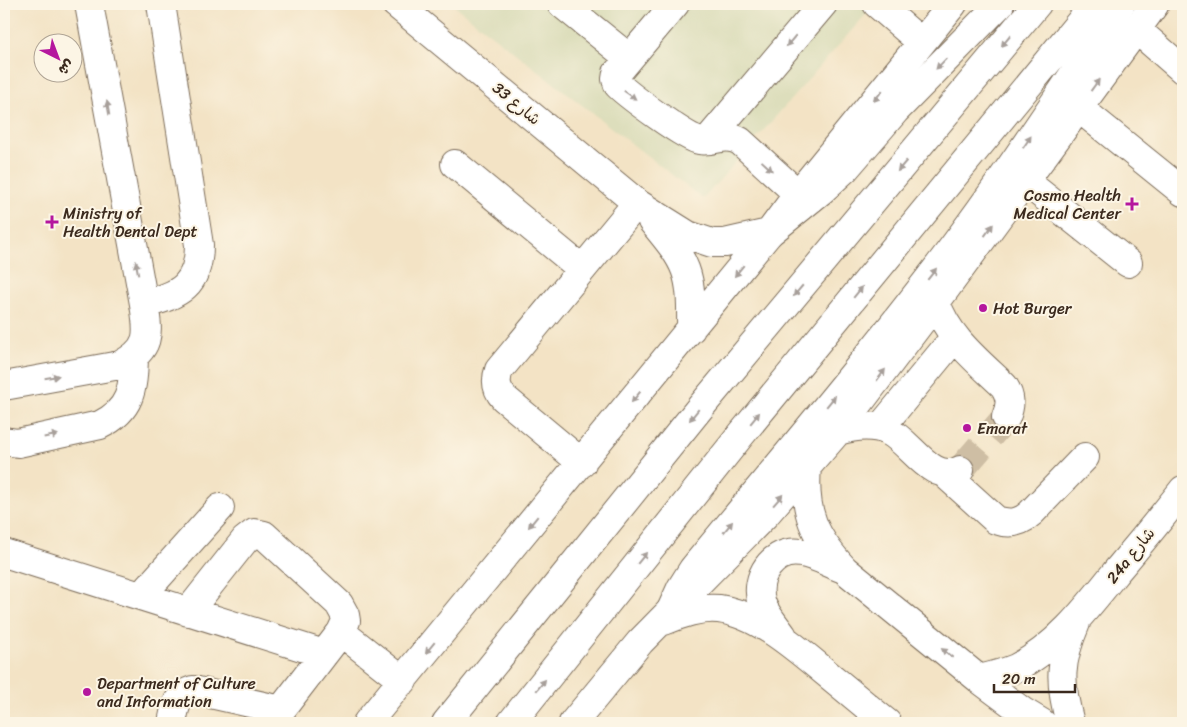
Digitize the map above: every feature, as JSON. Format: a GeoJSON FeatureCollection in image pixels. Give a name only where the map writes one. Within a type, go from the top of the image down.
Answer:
{"type":"FeatureCollection","features":[{"type":"Feature","properties":{"kind":"main road"},"geometry":{"type":"LineString","coordinates":[[4,386],[120,365],[134,358],[143,346],[148,332],[89,4]]}},
{"type":"Feature","properties":{"kind":"main road"},"geometry":{"type":"LineString","coordinates":[[144,304],[168,298],[181,290],[194,274],[199,255],[199,244],[160,4]]}},
{"type":"Feature","properties":{"kind":"main road","name":"شارع 33"},"geometry":{"type":"LineString","coordinates":[[396,4],[637,202],[688,235],[700,240],[725,243],[769,233]]}},
{"type":"Feature","properties":{"kind":"main road"},"geometry":{"type":"LineString","coordinates":[[562,4],[629,58]]}},
{"type":"Feature","properties":{"kind":"main road"},"geometry":{"type":"LineString","coordinates":[[674,4],[617,73],[618,85],[692,139],[708,140],[724,136],[733,137],[740,141],[798,194]]}},
{"type":"Feature","properties":{"kind":"main road"},"geometry":{"type":"LineString","coordinates":[[708,140],[823,4]]}},
{"type":"Feature","properties":{"kind":"main road"},"geometry":{"type":"LineString","coordinates":[[877,4],[921,42]]}},
{"type":"Feature","properties":{"kind":"main road"},"geometry":{"type":"LineString","coordinates":[[367,723],[582,463],[953,4]]}},
{"type":"Feature","properties":{"kind":"main road"},"geometry":{"type":"LineString","coordinates":[[769,233],[845,169],[895,111],[1000,4]]}},
{"type":"Feature","properties":{"kind":"main road"},"geometry":{"type":"LineString","coordinates":[[446,723],[699,409],[1037,4]]}},
{"type":"Feature","properties":{"kind":"main road"},"geometry":{"type":"LineString","coordinates":[[511,723],[740,436],[1094,4]]}},
{"type":"Feature","properties":{"kind":"main road"},"geometry":{"type":"LineString","coordinates":[[663,617],[693,569],[889,330],[947,254],[1121,4]]}},
{"type":"Feature","properties":{"kind":"main road"},"geometry":{"type":"LineString","coordinates":[[573,723],[663,617],[750,531],[838,431],[936,302],[1155,4]]}},
{"type":"Feature","properties":{"kind":"main road"},"geometry":{"type":"LineString","coordinates":[[1136,29],[1183,70]]}},
{"type":"Feature","properties":{"kind":"main road"},"geometry":{"type":"LineString","coordinates":[[1079,108],[1183,192]]}},
{"type":"Feature","properties":{"kind":"main road"},"geometry":{"type":"LineString","coordinates":[[454,164],[582,269]]}},
{"type":"Feature","properties":{"kind":"main road"},"geometry":{"type":"LineString","coordinates":[[1028,176],[1130,257]]}},
{"type":"Feature","properties":{"kind":"main road"},"geometry":{"type":"LineString","coordinates":[[582,463],[504,398],[496,385],[496,377],[499,370],[637,202]]}},
{"type":"Feature","properties":{"kind":"main road","name":"شارع 33"},"geometry":{"type":"LineString","coordinates":[[637,202],[675,248],[686,267],[692,295],[691,328]]}},
{"type":"Feature","properties":{"kind":"main road"},"geometry":{"type":"LineString","coordinates":[[936,302],[944,322],[961,344],[1004,386],[1010,401],[1006,417]]}},
{"type":"Feature","properties":{"kind":"main road"},"geometry":{"type":"LineString","coordinates":[[888,432],[961,344]]}},
{"type":"Feature","properties":{"kind":"main road"},"geometry":{"type":"LineString","coordinates":[[4,441],[18,443],[100,425],[110,420],[126,404],[130,394],[133,383],[134,358]]}},
{"type":"Feature","properties":{"kind":"main road"},"geometry":{"type":"LineString","coordinates":[[838,431],[866,426],[888,432],[933,468],[953,471],[996,520],[1005,523],[1015,523],[1024,519],[1085,457]]}},
{"type":"Feature","properties":{"kind":"main road"},"geometry":{"type":"LineString","coordinates":[[807,467],[805,486],[807,506],[812,524],[820,541],[845,570],[979,679],[1022,711],[1042,723]]}},
{"type":"Feature","properties":{"kind":"main road","name":"24a شارع"},"geometry":{"type":"LineString","coordinates":[[979,679],[1016,668],[1046,648],[1077,620],[1183,490]]}},
{"type":"Feature","properties":{"kind":"main road"},"geometry":{"type":"LineString","coordinates":[[141,596],[220,508]]}},
{"type":"Feature","properties":{"kind":"main road"},"geometry":{"type":"LineString","coordinates":[[172,723],[177,701],[186,692],[193,690],[276,717],[341,632],[346,621],[343,609],[339,604],[301,568],[259,533],[248,535],[188,612]]}},
{"type":"Feature","properties":{"kind":"main road"},"geometry":{"type":"LineString","coordinates":[[783,637],[762,605],[759,593],[760,580],[766,568],[775,559],[786,554],[800,552],[845,570]]}},
{"type":"Feature","properties":{"kind":"main road"},"geometry":{"type":"LineString","coordinates":[[4,553],[324,654]]}},
{"type":"Feature","properties":{"kind":"main road"},"geometry":{"type":"LineString","coordinates":[[663,617],[692,610],[718,609],[743,616],[783,637],[887,723]]}},
{"type":"Feature","properties":{"kind":"main road","name":"24a شارع"},"geometry":{"type":"LineString","coordinates":[[1070,723],[1063,696],[1062,672],[1066,648],[1077,620]]}},
{"type":"Feature","properties":{"kind":"main road"},"geometry":{"type":"LineString","coordinates":[[341,632],[403,681]]}},
{"type":"Feature","properties":{"kind":"shaded area"},"geometry":{"type":"Polygon","coordinates":[[[452,4],[875,4],[703,199],[452,4]]]}},
{"type":"Feature","properties":{"kind":"tunnel"},"geometry":{"type":"LineString","coordinates":[[962,468],[1006,417]]}},
{"type":"Feature","properties":{"kind":"place","name":"Cosmo Health Medical Center"},"geometry":{"type":"Point","coordinates":[1132,204]}},
{"type":"Feature","properties":{"kind":"place","name":"Ministry of Health Dental Dept"},"geometry":{"type":"Point","coordinates":[52,222]}},
{"type":"Feature","properties":{"kind":"place","name":"Hot Burger"},"geometry":{"type":"Point","coordinates":[983,308]}},
{"type":"Feature","properties":{"kind":"place","name":"Emarat"},"geometry":{"type":"Point","coordinates":[967,428]}},
{"type":"Feature","properties":{"kind":"place","name":"Department of Culture and Information"},"geometry":{"type":"Point","coordinates":[87,692]}}]}
